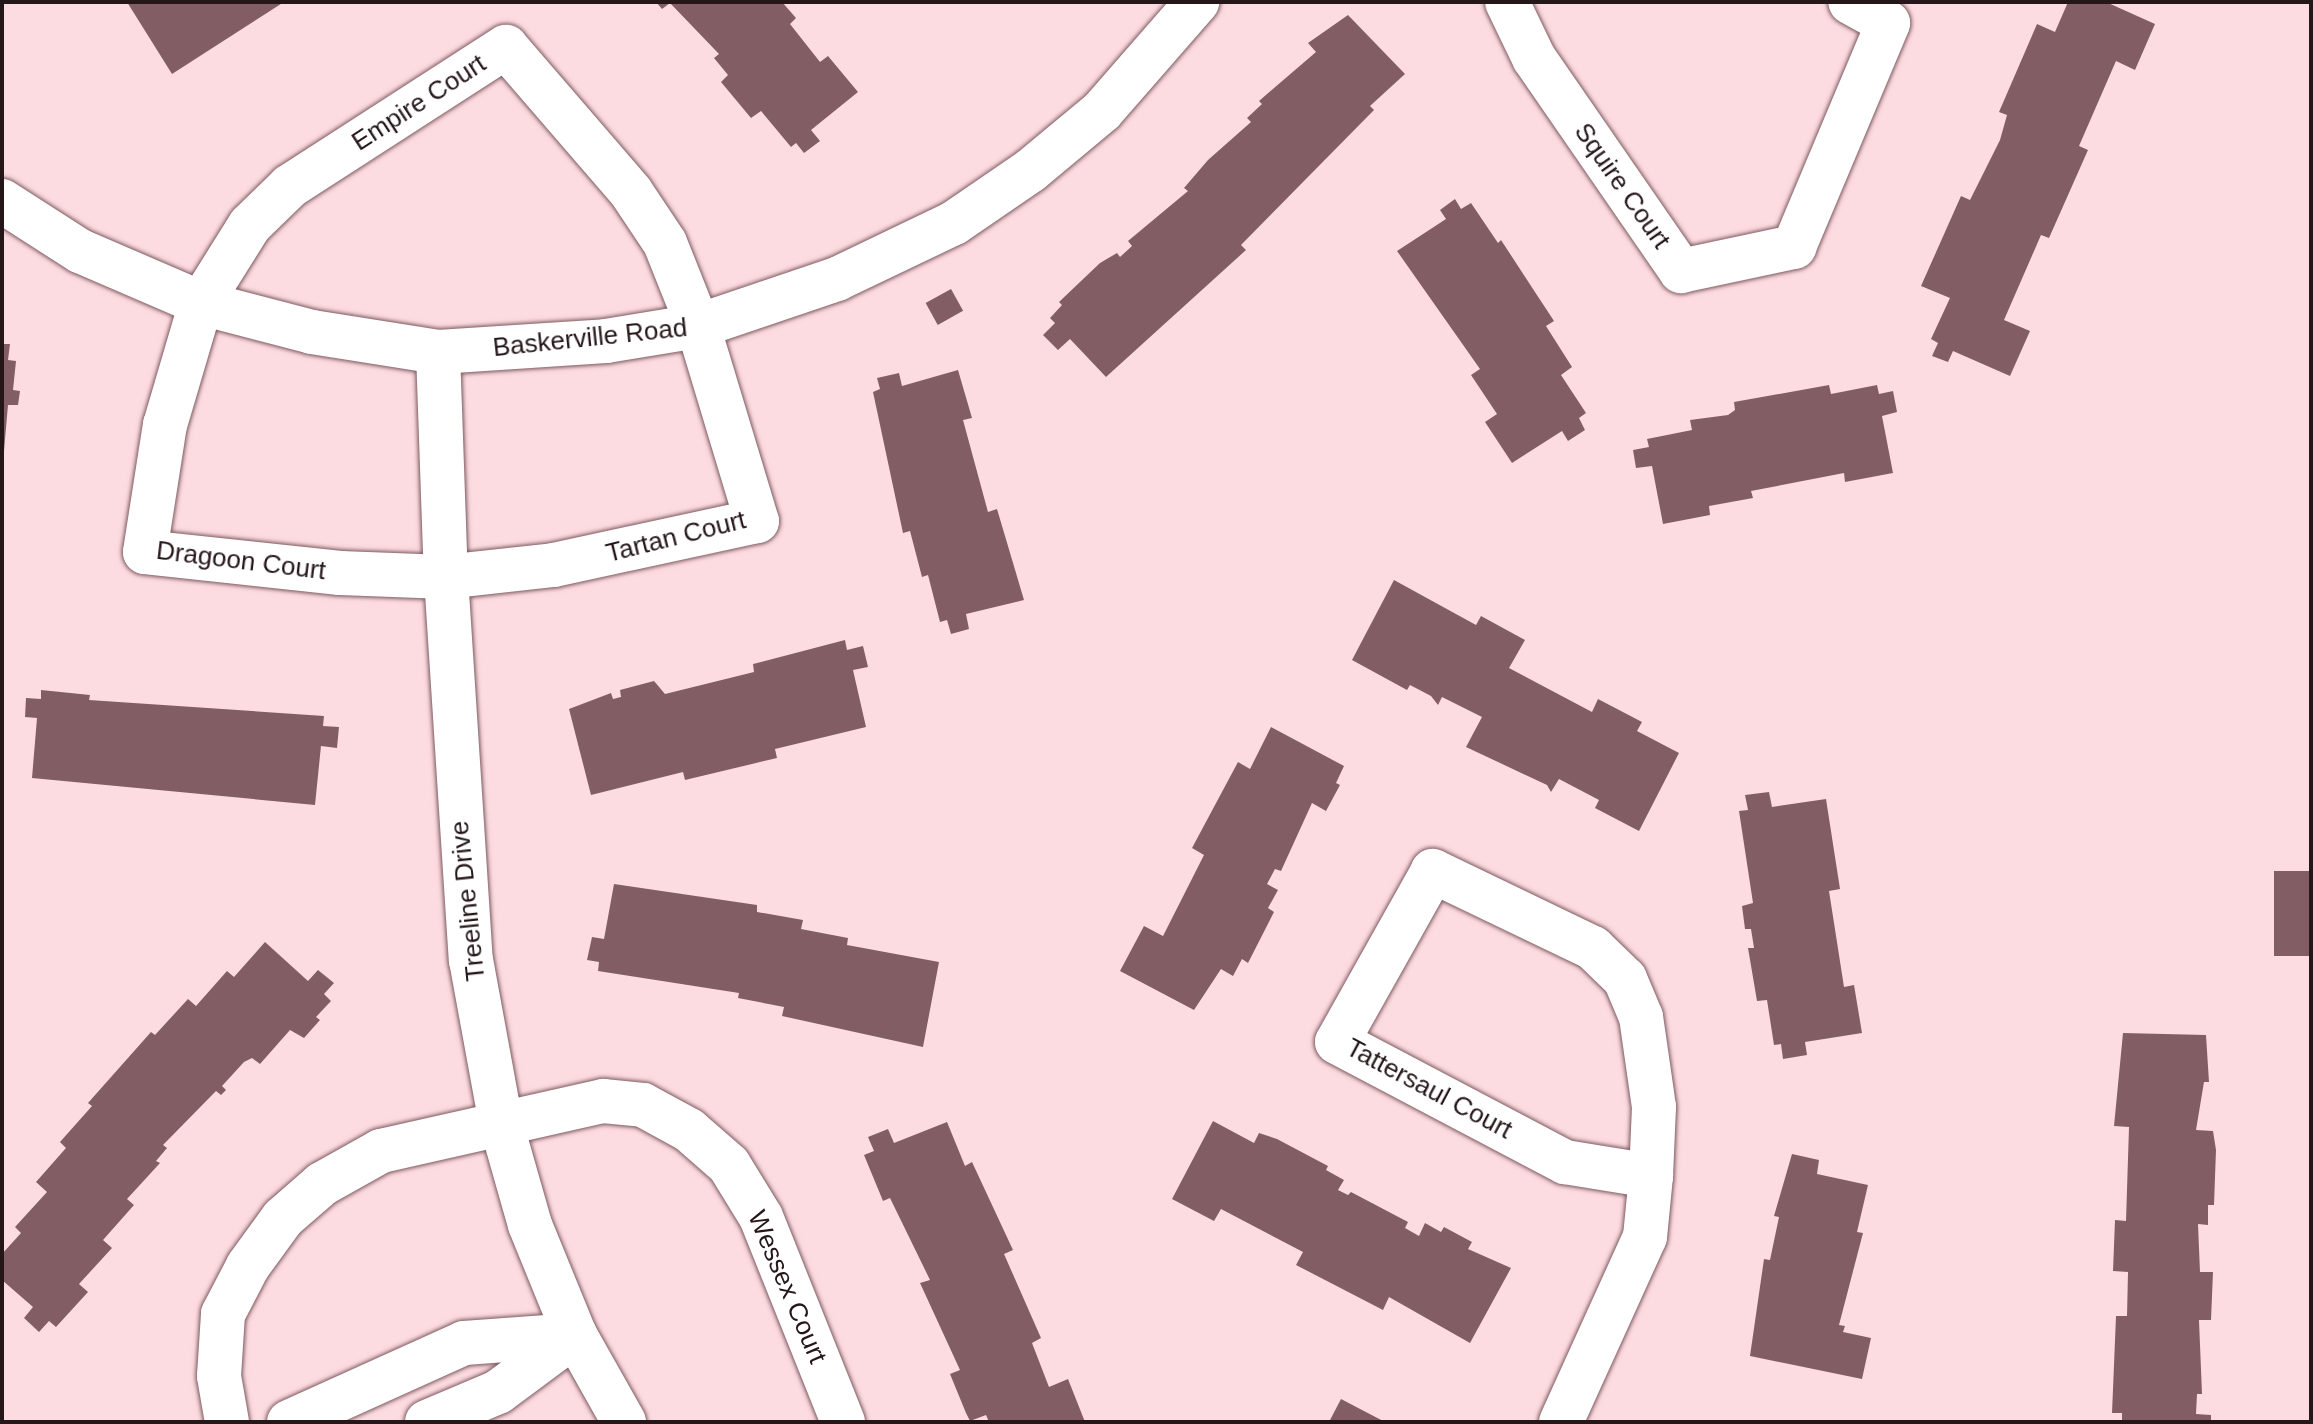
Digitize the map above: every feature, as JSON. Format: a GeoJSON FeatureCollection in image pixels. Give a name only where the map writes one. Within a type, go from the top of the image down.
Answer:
{"type":"FeatureCollection","features":[{"type":"Feature","properties":{"kind":"street","name":"Baskerville Road"},"geometry":{"type":"LineString","coordinates":[[2,201],[80,251],[201,303],[312,332],[438,352],[592,342],[698,326],[837,279],[954,223],[1030,171],[1102,111],[1197,2]]}},
{"type":"Feature","properties":{"kind":"street","name":"Squire Court"},"geometry":{"type":"LineString","coordinates":[[1507,2],[1534,58],[1681,271],[1794,247],[1888,23],[1850,2]]}},
{"type":"Feature","properties":{"kind":"street","name":"Empire Court"},"geometry":{"type":"LineString","coordinates":[[201,303],[250,225],[290,186],[506,47],[631,192],[665,243],[698,326]]}},
{"type":"Feature","properties":{"kind":"street","name":"Dragoon Court"},"geometry":{"type":"LineString","coordinates":[[201,303],[165,425],[145,552],[340,573],[446,577]]}},
{"type":"Feature","properties":{"kind":"street","name":"Tartan Court"},"geometry":{"type":"LineString","coordinates":[[446,577],[554,565],[757,521],[698,326]]}},
{"type":"Feature","properties":{"kind":"street","name":"Treeline Drive"},"geometry":{"type":"LineString","coordinates":[[438,352],[446,577],[471,960],[501,1123],[530,1225],[575,1335],[624,1422]]}},
{"type":"Feature","properties":{"kind":"street","name":"Tattersaul Court"},"geometry":{"type":"LineString","coordinates":[[1561,1422],[1645,1237],[1651,1176],[1654,1107],[1641,1017],[1625,979],[1593,948],[1433,871],[1337,1042],[1565,1162],[1651,1176]]}},
{"type":"Feature","properties":{"kind":"street","name":"Wessex Court"},"geometry":{"type":"LineString","coordinates":[[227,1422],[219,1376],[223,1314],[248,1266],[283,1218],[322,1184],[381,1151],[603,1101],[643,1105],[689,1130],[729,1165],[761,1217],[843,1422]]}},
{"type":"Feature","properties":{"kind":"street"},"geometry":{"type":"LineString","coordinates":[[289,1422],[464,1343],[575,1335]]}},
{"type":"Feature","properties":{"kind":"street"},"geometry":{"type":"LineString","coordinates":[[427,1422],[498,1392],[575,1335]]}},
{"type":"Feature","properties":{"kind":"building"},"geometry":{"type":"Polygon","coordinates":[[[127,2],[284,2],[172,74],[127,2]]]}},
{"type":"Feature","properties":{"kind":"building"},"geometry":{"type":"Polygon","coordinates":[[[656,2],[782,2],[796,18],[790,24],[820,62],[828,56],[858,92],[811,130],[820,141],[804,153],[796,143],[791,147],[761,111],[751,118],[721,82],[728,75],[714,58],[719,54],[670,3],[662,9],[656,2]]]}},
{"type":"Feature","properties":{"kind":"building"},"geometry":{"type":"Polygon","coordinates":[[[2068,2],[2106,2],[2155,24],[2135,70],[2116,61],[2079,146],[2088,150],[2049,238],[2041,235],[2004,320],[2030,331],[2010,376],[1953,351],[1948,362],[1932,356],[1938,343],[1931,339],[1950,298],[1921,286],[1961,196],[1970,200],[2000,140],[2007,115],[1999,112],[2037,24],[2055,32],[2068,2]]]}},
{"type":"Feature","properties":{"kind":"building"},"geometry":{"type":"Polygon","coordinates":[[[1348,15],[1405,74],[1370,106],[1374,110],[1241,245],[1246,250],[1106,377],[1070,339],[1058,350],[1043,335],[1055,323],[1050,318],[1062,305],[1059,302],[1100,263],[1117,253],[1120,257],[1132,246],[1128,241],[1188,191],[1184,188],[1208,160],[1251,122],[1247,118],[1262,104],[1259,101],[1316,52],[1308,43],[1348,15]]]}},
{"type":"Feature","properties":{"kind":"building"},"geometry":{"type":"Polygon","coordinates":[[[1455,199],[1461,209],[1471,203],[1498,243],[1501,240],[1554,321],[1546,326],[1572,367],[1561,375],[1586,413],[1579,418],[1585,430],[1568,441],[1562,431],[1512,463],[1485,422],[1497,414],[1471,375],[1480,369],[1397,251],[1446,219],[1440,210],[1455,199]]]}},
{"type":"Feature","properties":{"kind":"building"},"geometry":{"type":"Polygon","coordinates":[[[951,289],[963,311],[938,325],[926,303],[951,289]]]}},
{"type":"Feature","properties":{"kind":"building"},"geometry":{"type":"Polygon","coordinates":[[[2,344],[10,344],[8,360],[16,361],[13,390],[20,391],[18,405],[8,405],[4,451],[2,344]]]}},
{"type":"Feature","properties":{"kind":"building"},"geometry":{"type":"Polygon","coordinates":[[[958,370],[972,418],[963,420],[988,512],[997,509],[1024,600],[966,614],[969,629],[951,634],[947,620],[940,622],[928,575],[922,577],[910,531],[903,533],[873,392],[880,389],[877,378],[899,373],[902,386],[958,370]]]}},
{"type":"Feature","properties":{"kind":"building"},"geometry":{"type":"Polygon","coordinates":[[[1829,385],[1831,394],[1877,385],[1879,394],[1893,391],[1897,412],[1882,416],[1893,473],[1845,482],[1844,473],[1751,491],[1753,498],[1709,506],[1710,515],[1663,524],[1652,466],[1636,468],[1633,450],[1649,447],[1647,439],[1692,430],[1690,420],[1728,415],[1735,410],[1734,402],[1829,385]]]}},
{"type":"Feature","properties":{"kind":"building"},"geometry":{"type":"Polygon","coordinates":[[[1394,580],[1476,625],[1481,616],[1525,640],[1509,668],[1592,712],[1598,699],[1642,722],[1637,731],[1679,753],[1639,831],[1595,808],[1599,800],[1559,779],[1551,792],[1547,785],[1466,747],[1482,717],[1442,697],[1438,705],[1431,696],[1410,685],[1407,690],[1352,660],[1394,580]]]}},
{"type":"Feature","properties":{"kind":"building"},"geometry":{"type":"Polygon","coordinates":[[[845,640],[847,650],[863,646],[868,667],[853,670],[866,727],[775,749],[777,758],[685,780],[683,772],[591,795],[569,709],[611,693],[613,699],[621,697],[620,690],[654,681],[665,694],[754,672],[753,664],[845,640]]]}},
{"type":"Feature","properties":{"kind":"building"},"geometry":{"type":"Polygon","coordinates":[[[41,690],[90,695],[89,700],[324,716],[323,726],[339,727],[337,748],[321,746],[315,805],[32,778],[37,718],[25,717],[26,698],[41,699],[41,690]]]}},
{"type":"Feature","properties":{"kind":"building"},"geometry":{"type":"Polygon","coordinates":[[[1271,727],[1344,766],[1336,783],[1340,785],[1326,811],[1312,803],[1281,871],[1275,869],[1267,884],[1278,890],[1268,908],[1274,912],[1248,963],[1242,959],[1233,976],[1221,969],[1194,1010],[1120,971],[1144,926],[1163,936],[1204,855],[1192,848],[1238,762],[1250,769],[1271,727]]]}},
{"type":"Feature","properties":{"kind":"building"},"geometry":{"type":"Polygon","coordinates":[[[1769,792],[1772,807],[1826,799],[1840,889],[1829,891],[1844,987],[1854,985],[1862,1033],[1805,1042],[1807,1055],[1783,1059],[1781,1044],[1774,1045],[1767,1000],[1757,1001],[1748,948],[1754,948],[1751,929],[1745,929],[1742,906],[1753,903],[1739,811],[1748,810],[1745,795],[1769,792]]]}},
{"type":"Feature","properties":{"kind":"building"},"geometry":{"type":"Polygon","coordinates":[[[2274,871],[2311,871],[2311,956],[2274,956],[2274,871]]]}},
{"type":"Feature","properties":{"kind":"building"},"geometry":{"type":"Polygon","coordinates":[[[614,884],[757,905],[757,912],[803,920],[801,929],[848,938],[847,945],[939,962],[923,1047],[782,1016],[784,1007],[738,998],[739,993],[598,971],[599,962],[587,960],[592,937],[604,939],[614,884]]]}},
{"type":"Feature","properties":{"kind":"building"},"geometry":{"type":"Polygon","coordinates":[[[265,942],[308,981],[318,970],[334,983],[324,994],[331,1001],[316,1017],[320,1020],[304,1038],[290,1030],[260,1064],[252,1058],[244,1062],[222,1086],[226,1090],[221,1095],[216,1091],[163,1145],[167,1148],[156,1161],[160,1163],[127,1199],[134,1205],[103,1240],[112,1248],[79,1284],[88,1292],[56,1327],[49,1321],[39,1332],[24,1318],[33,1307],[2,1280],[2,1254],[21,1233],[15,1227],[47,1192],[36,1182],[66,1148],[60,1142],[92,1106],[88,1103],[151,1032],[155,1035],[188,999],[196,1006],[227,971],[234,977],[265,942]]]}},
{"type":"Feature","properties":{"kind":"building"},"geometry":{"type":"Polygon","coordinates":[[[2123,1033],[2206,1035],[2209,1082],[2204,1082],[2196,1130],[2213,1131],[2216,1150],[2214,1205],[2208,1205],[2208,1225],[2198,1224],[2200,1272],[2213,1272],[2211,1320],[2199,1320],[2202,1394],[2197,1394],[2196,1414],[2211,1415],[2211,1422],[2122,1422],[2122,1413],[2112,1413],[2116,1316],[2127,1316],[2128,1272],[2113,1271],[2115,1220],[2126,1221],[2129,1127],[2114,1126],[2123,1033]]]}},
{"type":"Feature","properties":{"kind":"building"},"geometry":{"type":"Polygon","coordinates":[[[1213,1121],[1254,1143],[1259,1133],[1277,1139],[1328,1166],[1326,1170],[1344,1180],[1338,1190],[1348,1195],[1351,1192],[1408,1222],[1405,1228],[1419,1236],[1425,1223],[1441,1232],[1444,1227],[1472,1242],[1468,1249],[1511,1268],[1470,1343],[1389,1297],[1383,1310],[1296,1265],[1303,1252],[1221,1209],[1214,1221],[1172,1199],[1213,1121]]]}},
{"type":"Feature","properties":{"kind":"building"},"geometry":{"type":"Polygon","coordinates":[[[947,1122],[965,1166],[972,1162],[1013,1250],[1004,1254],[1041,1338],[1032,1343],[1049,1387],[1068,1379],[1085,1422],[989,1422],[986,1415],[970,1421],[966,1413],[950,1374],[960,1370],[920,1283],[930,1280],[890,1198],[883,1201],[864,1155],[874,1151],[868,1137],[888,1129],[894,1143],[947,1122]]]}},
{"type":"Feature","properties":{"kind":"building"},"geometry":{"type":"Polygon","coordinates":[[[1792,1154],[1819,1160],[1817,1174],[1868,1185],[1857,1232],[1863,1233],[1839,1325],[1845,1326],[1843,1332],[1871,1338],[1862,1379],[1750,1356],[1764,1259],[1770,1260],[1779,1217],[1774,1216],[1792,1154]]]}},
{"type":"Feature","properties":{"kind":"building"},"geometry":{"type":"Polygon","coordinates":[[[1341,1399],[1385,1422],[1329,1422],[1341,1399]]]}}]}
